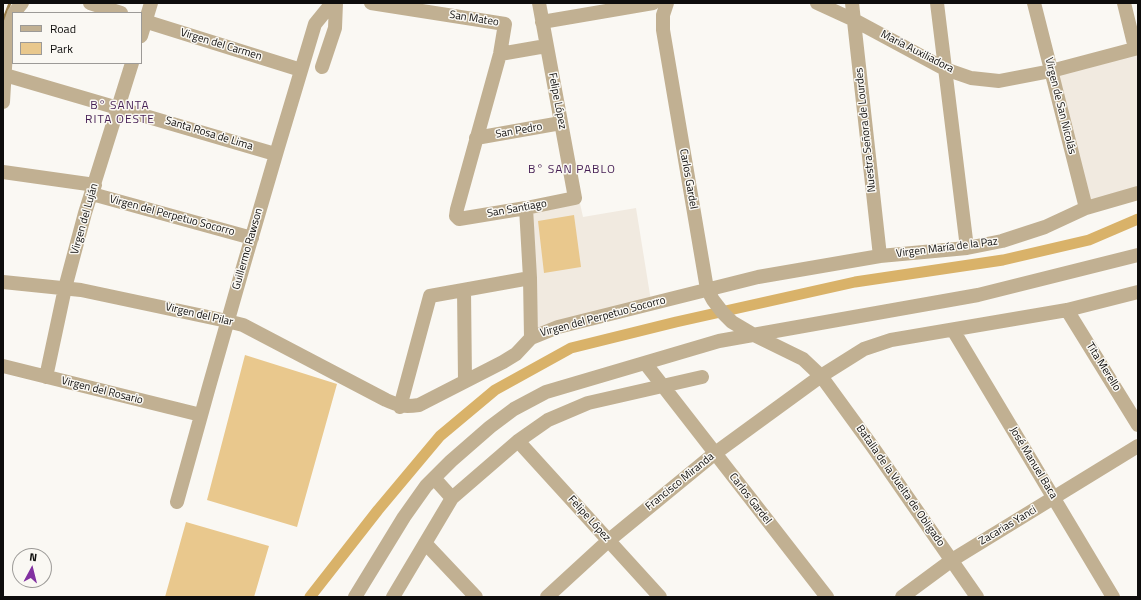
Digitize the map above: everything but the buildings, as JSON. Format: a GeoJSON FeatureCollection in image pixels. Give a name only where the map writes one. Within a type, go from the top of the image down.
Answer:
{"type":"FeatureCollection","features":[{"type":"Feature","properties":{"kind":"street"},"geometry":{"type":"LineString","coordinates":[[15,12],[22,3]]}},
{"type":"Feature","properties":{"kind":"street"},"geometry":{"type":"LineString","coordinates":[[90,3],[117,12]]}},
{"type":"Feature","properties":{"kind":"street"},"geometry":{"type":"LineString","coordinates":[[143,20],[151,3]]}},
{"type":"Feature","properties":{"kind":"street","name":"Guillermo Rawson"},"geometry":{"type":"LineString","coordinates":[[177,502],[275,154],[315,24],[332,3]]}},
{"type":"Feature","properties":{"kind":"street"},"geometry":{"type":"LineString","coordinates":[[322,67],[335,28],[336,3]]}},
{"type":"Feature","properties":{"kind":"street","name":"San Mateo"},"geometry":{"type":"LineString","coordinates":[[371,3],[505,24],[500,54]]}},
{"type":"Feature","properties":{"kind":"street","name":"Felipe López"},"geometry":{"type":"LineString","coordinates":[[539,3],[575,198]]}},
{"type":"Feature","properties":{"kind":"street"},"geometry":{"type":"LineString","coordinates":[[542,22],[631,5],[653,3]]}},
{"type":"Feature","properties":{"kind":"street","name":"Carlos Gardel"},"geometry":{"type":"LineString","coordinates":[[667,3],[663,15],[663,30],[707,289],[713,300],[732,322],[754,335]]}},
{"type":"Feature","properties":{"kind":"street","name":"María Auxiliadora"},"geometry":{"type":"LineString","coordinates":[[817,3],[854,20],[945,69],[971,78],[999,81],[1051,71],[1136,48]]}},
{"type":"Feature","properties":{"kind":"street","name":"Nuestra Señora de Lourdes"},"geometry":{"type":"LineString","coordinates":[[852,3],[880,256]]}},
{"type":"Feature","properties":{"kind":"street"},"geometry":{"type":"LineString","coordinates":[[937,3],[967,248]]}},
{"type":"Feature","properties":{"kind":"street","name":"Virgen de San Nicolás"},"geometry":{"type":"LineString","coordinates":[[1034,3],[1086,208]]}},
{"type":"Feature","properties":{"kind":"street"},"geometry":{"type":"LineString","coordinates":[[1124,3],[1136,48]]}},
{"type":"Feature","properties":{"kind":"street"},"geometry":{"type":"LineString","coordinates":[[3,102],[7,34],[12,19]]}},
{"type":"Feature","properties":{"kind":"street","name":"Virgen del Carmen"},"geometry":{"type":"LineString","coordinates":[[143,20],[301,70]]}},
{"type":"Feature","properties":{"kind":"street"},"geometry":{"type":"LineString","coordinates":[[476,138],[500,54],[546,46]]}},
{"type":"Feature","properties":{"kind":"street","name":"Virgen del Luján"},"geometry":{"type":"LineString","coordinates":[[46,377],[65,288],[85,213],[132,64]]}},
{"type":"Feature","properties":{"kind":"street","name":"Santa Rosa de Lima"},"geometry":{"type":"LineString","coordinates":[[5,75],[119,107],[275,154]]}},
{"type":"Feature","properties":{"kind":"street","name":"San Pedro"},"geometry":{"type":"LineString","coordinates":[[476,138],[561,123]]}},
{"type":"Feature","properties":{"kind":"street","name":"San Santiago"},"geometry":{"type":"LineString","coordinates":[[476,138],[457,209],[456,216],[459,219],[575,198]]}},
{"type":"Feature","properties":{"kind":"street","name":"Virgen del Perpetuo Socorro"},"geometry":{"type":"LineString","coordinates":[[3,172],[93,190],[252,238]]}},
{"type":"Feature","properties":{"kind":"street","name":"Virgen María de la Paz"},"geometry":{"type":"LineString","coordinates":[[822,266],[880,256],[967,248],[1002,241],[1045,227],[1086,208],[1138,193]]}},
{"type":"Feature","properties":{"kind":"street"},"geometry":{"type":"LineString","coordinates":[[526,208],[530,278],[531,338]]}},
{"type":"Feature","properties":{"kind":"street"},"geometry":{"type":"LineString","coordinates":[[355,597],[404,517],[426,486],[451,461],[484,432],[514,409],[546,392],[719,341],[978,295],[1138,255]]}},
{"type":"Feature","properties":{"kind":"street","name":"Virgen del Perpetuo Socorro"},"geometry":{"type":"LineString","coordinates":[[400,407],[419,405],[503,362],[516,354],[531,338],[558,327],[758,277],[822,266]]}},
{"type":"Feature","properties":{"kind":"street"},"geometry":{"type":"LineString","coordinates":[[400,407],[430,296],[530,278]]}},
{"type":"Feature","properties":{"kind":"street","name":"Virgen del Pilar"},"geometry":{"type":"LineString","coordinates":[[3,282],[65,288],[243,325],[400,407]]}},
{"type":"Feature","properties":{"kind":"street"},"geometry":{"type":"LineString","coordinates":[[464,290],[465,381]]}},
{"type":"Feature","properties":{"kind":"street","name":"Francisco Miranda"},"geometry":{"type":"LineString","coordinates":[[547,597],[608,541],[714,454],[821,376],[864,349],[891,340],[1067,310],[1138,292]]}},
{"type":"Feature","properties":{"kind":"street","name":"Tita Merello"},"geometry":{"type":"LineString","coordinates":[[1067,310],[1138,425]]}},
{"type":"Feature","properties":{"kind":"street","name":"José Manuel Baca"},"geometry":{"type":"LineString","coordinates":[[953,330],[1113,597]]}},
{"type":"Feature","properties":{"kind":"street","name":"Batalla de la Vuelta de Obligado"},"geometry":{"type":"LineString","coordinates":[[754,335],[803,359],[821,376],[872,446],[977,597]]}},
{"type":"Feature","properties":{"kind":"street","name":"Carlos Gardel"},"geometry":{"type":"LineString","coordinates":[[645,363],[714,454],[827,597]]}},
{"type":"Feature","properties":{"kind":"street","name":"Virgen del Rosario"},"geometry":{"type":"LineString","coordinates":[[3,366],[201,415]]}},
{"type":"Feature","properties":{"kind":"street"},"geometry":{"type":"LineString","coordinates":[[393,597],[452,498],[518,441],[548,420],[588,403],[702,377]]}},
{"type":"Feature","properties":{"kind":"street","name":"Felipe López"},"geometry":{"type":"LineString","coordinates":[[518,441],[660,597]]}},
{"type":"Feature","properties":{"kind":"street","name":"Zacarias Yanci"},"geometry":{"type":"LineString","coordinates":[[902,597],[952,560],[1138,446]]}},
{"type":"Feature","properties":{"kind":"street"},"geometry":{"type":"LineString","coordinates":[[434,478],[452,498]]}},
{"type":"Feature","properties":{"kind":"street"},"geometry":{"type":"LineString","coordinates":[[425,543],[476,597]]}},
{"type":"Feature","properties":{"kind":"shaded area"},"geometry":{"type":"Polygon","coordinates":[[[1138,48],[1138,192],[1086,208],[1051,71],[1138,48]]]}},
{"type":"Feature","properties":{"kind":"shaded area"},"geometry":{"type":"Polygon","coordinates":[[[579,199],[583,217],[636,208],[651,301],[535,334],[528,210],[579,199]]]}},
{"type":"Feature","properties":{"kind":"green space"},"geometry":{"type":"Polygon","coordinates":[[[574,215],[581,267],[544,273],[538,221],[574,215]]]}},
{"type":"Feature","properties":{"kind":"green space"},"geometry":{"type":"Polygon","coordinates":[[[245,355],[337,384],[297,527],[207,500],[245,355]]]}},
{"type":"Feature","properties":{"kind":"green space"},"geometry":{"type":"Polygon","coordinates":[[[186,522],[269,546],[254,597],[165,597],[186,522]]]}},
{"type":"Feature","properties":{"kind":"waterway"},"geometry":{"type":"LineString","coordinates":[[3,21],[10,3]]}},
{"type":"Feature","properties":{"kind":"waterway"},"geometry":{"type":"LineString","coordinates":[[310,597],[378,510],[440,436],[495,390],[571,348],[676,322],[855,282],[1003,260],[1089,240],[1138,219]]}},
{"type":"Feature","properties":{"kind":"district","name":"B° SANTA RITA OESTE"},"geometry":{"type":"Point","coordinates":[120,113]}},
{"type":"Feature","properties":{"kind":"district","name":"B° SAN PABLO"},"geometry":{"type":"Point","coordinates":[572,170]}}]}
